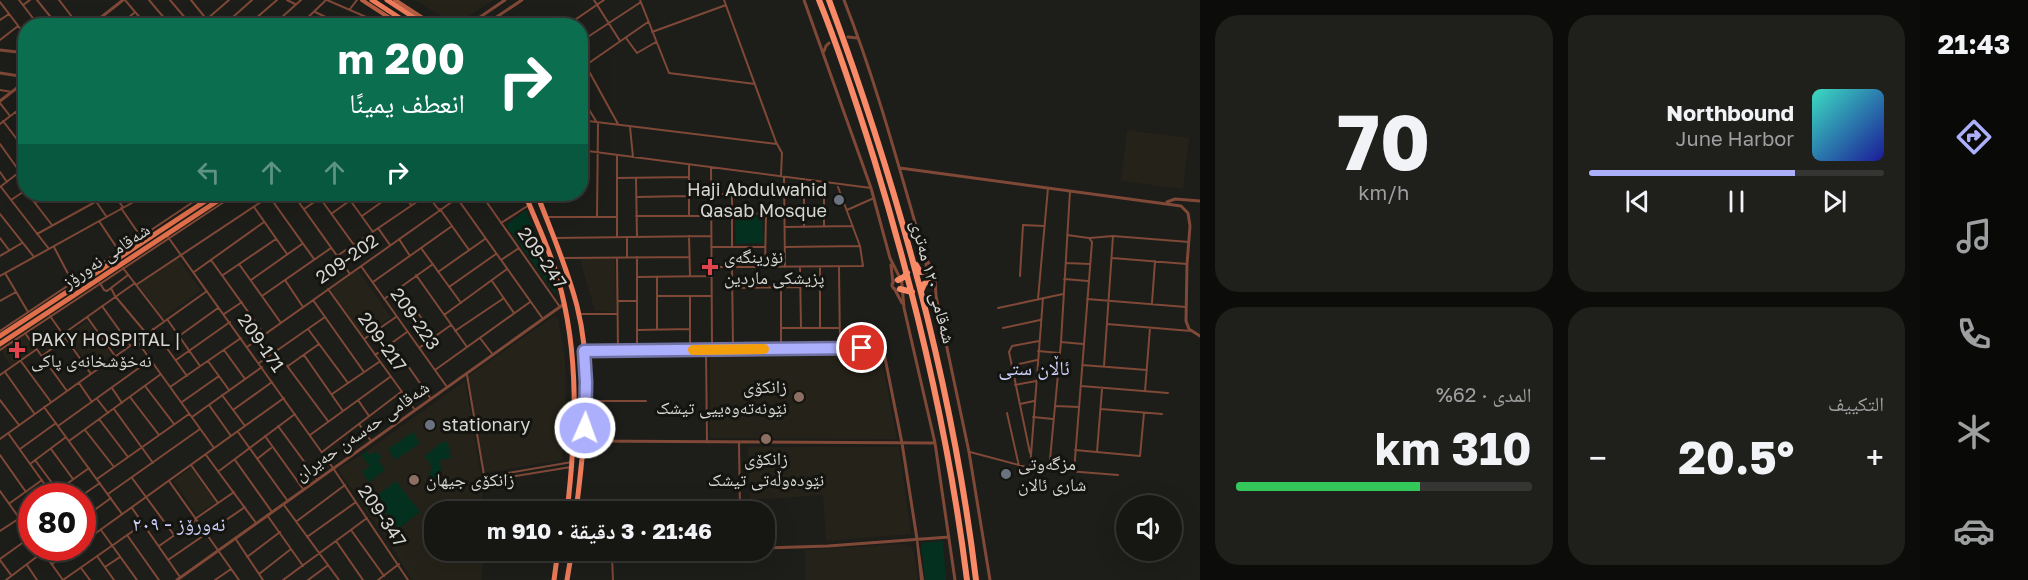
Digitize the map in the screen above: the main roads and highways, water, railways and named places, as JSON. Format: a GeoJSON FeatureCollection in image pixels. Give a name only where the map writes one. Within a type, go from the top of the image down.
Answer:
{"type":"FeatureCollection","features":[{"type":"Feature","properties":{"kind":"highway"},"geometry":{"type":"LineString","coordinates":[[387,0],[419,18]]}},
{"type":"Feature","properties":{"kind":"highway","name":"شەقامی ١٢٠ مەتری"},"geometry":{"type":"LineString","coordinates":[[819,0],[853,91],[912,292],[942,423],[967,580]]}},
{"type":"Feature","properties":{"kind":"highway","name":"شەقامی ١٢٠ مەتری"},"geometry":{"type":"LineString","coordinates":[[829,0],[861,87],[921,292],[952,431],[976,579]]}},
{"type":"Feature","properties":{"kind":"highway"},"geometry":{"type":"LineString","coordinates":[[372,2],[399,18]]}},
{"type":"Feature","properties":{"kind":"highway"},"geometry":{"type":"LineString","coordinates":[[528,201],[558,278],[573,356],[572,465],[568,501]]}},
{"type":"Feature","properties":{"kind":"highway"},"geometry":{"type":"LineString","coordinates":[[540,201],[563,258],[578,314],[584,351],[586,399],[577,501]]}},
{"type":"Feature","properties":{"kind":"highway"},"geometry":{"type":"LineString","coordinates":[[912,259],[920,272],[930,272]]}},
{"type":"Feature","properties":{"kind":"highway"},"geometry":{"type":"LineString","coordinates":[[907,273],[899,284],[912,292]]}},
{"type":"Feature","properties":{"kind":"highway"},"geometry":{"type":"LineString","coordinates":[[921,292],[924,284],[931,280]]}},
{"type":"Feature","properties":{"kind":"highway"},"geometry":{"type":"LineString","coordinates":[[574,380],[576,384],[581,385],[585,382],[586,377]]}},
{"type":"Feature","properties":{"kind":"highway"},"geometry":{"type":"LineString","coordinates":[[574,396],[575,392],[581,391],[585,393],[586,399]]}},
{"type":"Feature","properties":{"kind":"highway"},"geometry":{"type":"LineString","coordinates":[[554,580],[557,561]]}},
{"type":"Feature","properties":{"kind":"highway"},"geometry":{"type":"LineString","coordinates":[[567,580],[571,561]]}},
{"type":"Feature","properties":{"kind":"main road"},"geometry":{"type":"LineString","coordinates":[[362,0],[372,2],[392,18]]}},
{"type":"Feature","properties":{"kind":"main road"},"geometry":{"type":"LineString","coordinates":[[395,0],[422,18]]}},
{"type":"Feature","properties":{"kind":"main road","name":"شەقامی نەورۆز"},"geometry":{"type":"LineString","coordinates":[[0,336],[73,285],[207,201]]}},
{"type":"Feature","properties":{"kind":"main road","name":"شەقامی نەورۆز"},"geometry":{"type":"LineString","coordinates":[[0,344],[22,333],[70,298],[167,236],[207,201]]}},
{"type":"Feature","properties":{"kind":"main road"},"geometry":{"type":"LineString","coordinates":[[143,236],[152,236]]}},
{"type":"Feature","properties":{"kind":"main road"},"geometry":{"type":"LineString","coordinates":[[70,298],[77,298]]}},
{"type":"Feature","properties":{"kind":"place","name":"Haji Abdulwahid Qasab Mosque"},"geometry":{"type":"Point","coordinates":[839,200]}},
{"type":"Feature","properties":{"kind":"place","name":"نۆرینگەی پزیشکی ماردین"},"geometry":{"type":"Point","coordinates":[710,267]}},
{"type":"Feature","properties":{"kind":"place","name":"PAKY HOSPITAL | نەخۆشخانەی پاکی"},"geometry":{"type":"Point","coordinates":[17,350]}},
{"type":"Feature","properties":{"kind":"place","name":"زانکۆی نێونەتەوەییی تیشک"},"geometry":{"type":"Point","coordinates":[799,397]}},
{"type":"Feature","properties":{"kind":"place","name":"stationary"},"geometry":{"type":"Point","coordinates":[430,425]}},
{"type":"Feature","properties":{"kind":"place","name":"زانکۆی نێودەوڵەتی تیشک"},"geometry":{"type":"Point","coordinates":[766,439]}},
{"type":"Feature","properties":{"kind":"place","name":"مزگەوتی شاری ئالان"},"geometry":{"type":"Point","coordinates":[1006,474]}},
{"type":"Feature","properties":{"kind":"place","name":"زانکۆی جیھان"},"geometry":{"type":"Point","coordinates":[414,480]}},
{"type":"Feature","properties":{"kind":"district","name":"ئاڵان ستی"},"geometry":{"type":"Point","coordinates":[1034,368]}},
{"type":"Feature","properties":{"kind":"district","name":"نەورۆز - ٢٠٩"},"geometry":{"type":"Point","coordinates":[179,524]}}]}
